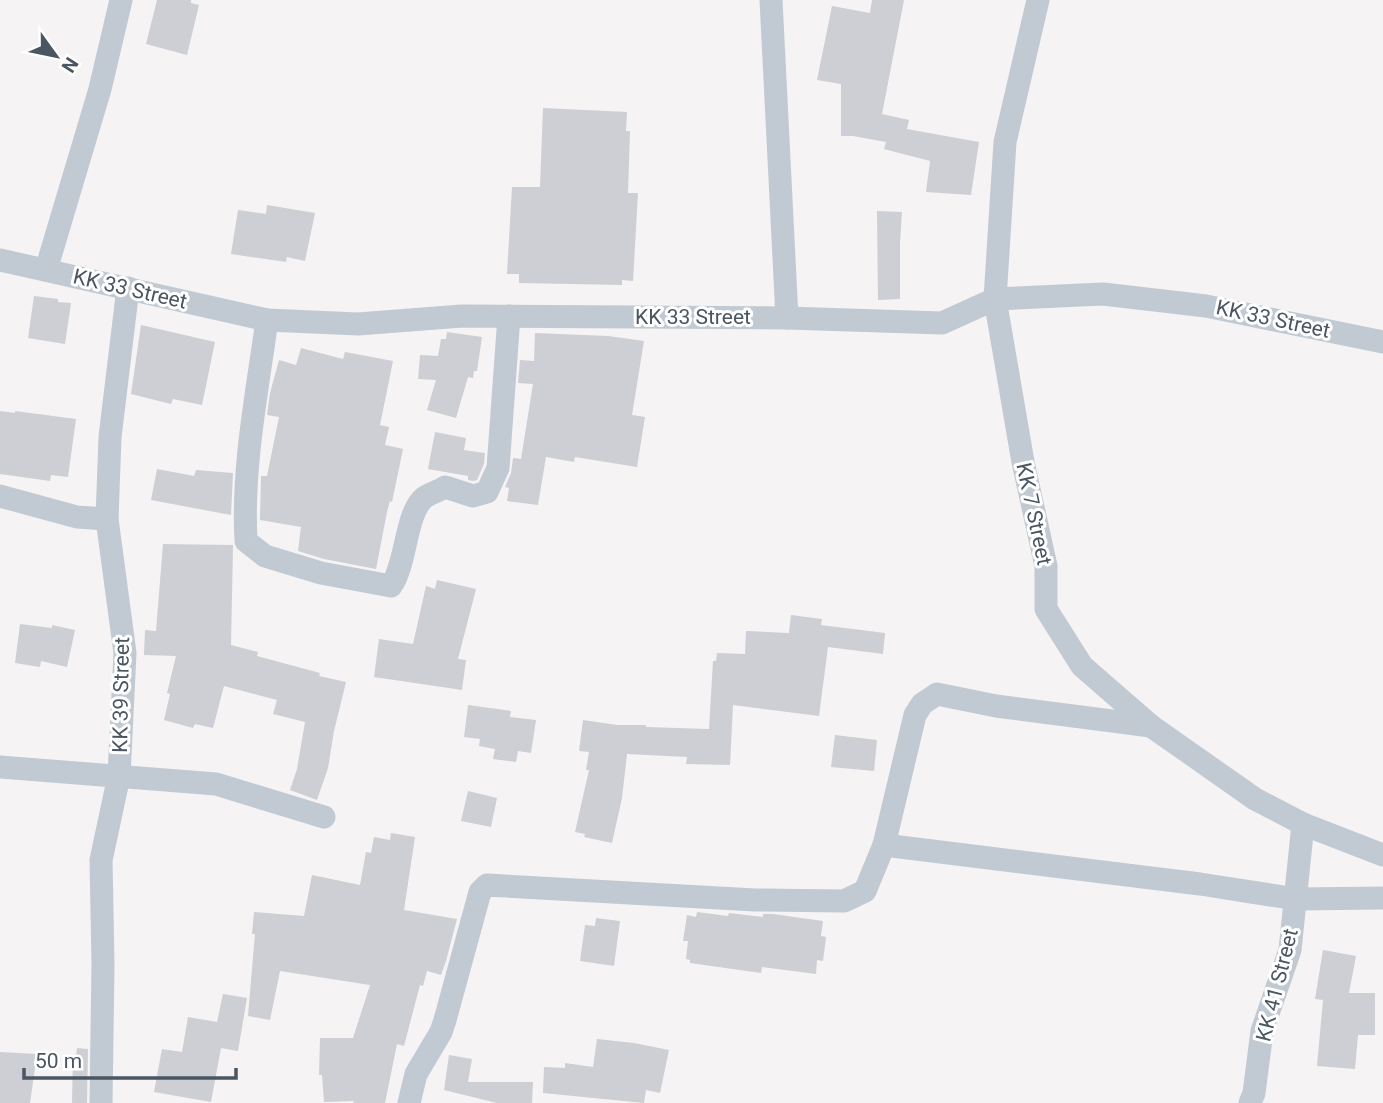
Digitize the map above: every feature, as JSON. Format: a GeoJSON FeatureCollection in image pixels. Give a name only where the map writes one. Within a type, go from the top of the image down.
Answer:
{"type":"FeatureCollection","features":[{"type":"Feature","properties":{"kind":"street"},"geometry":{"type":"LineString","coordinates":[[46,270],[100,89],[121,0]]}},
{"type":"Feature","properties":{"kind":"street"},"geometry":{"type":"LineString","coordinates":[[771,0],[787,318]]}},
{"type":"Feature","properties":{"kind":"street","name":"KK 7 Street"},"geometry":{"type":"LineString","coordinates":[[1038,0],[1005,142],[995,299],[1023,462],[1046,566],[1046,609],[1082,666],[1151,726],[1255,799],[1303,824],[1383,855]]}},
{"type":"Feature","properties":{"kind":"street","name":"KK 33 Street"},"geometry":{"type":"LineString","coordinates":[[0,260],[267,320],[358,324],[462,316],[509,316],[787,318],[942,323],[995,299],[1102,294],[1206,306],[1383,342]]}},
{"type":"Feature","properties":{"kind":"street","name":"KK 39 Street"},"geometry":{"type":"LineString","coordinates":[[101,1103],[101,860],[119,776],[125,653],[107,519],[110,437],[128,288]]}},
{"type":"Feature","properties":{"kind":"street"},"geometry":{"type":"LineString","coordinates":[[267,320],[250,451],[246,541],[265,556],[321,573],[391,586],[397,578],[412,518],[423,498],[445,487],[473,496],[487,492],[498,468],[509,316]]}},
{"type":"Feature","properties":{"kind":"street"},"geometry":{"type":"LineString","coordinates":[[0,496],[77,517],[107,519]]}},
{"type":"Feature","properties":{"kind":"street"},"geometry":{"type":"LineString","coordinates":[[409,1103],[416,1073],[441,1032],[480,892],[487,885],[755,900],[844,901],[865,891],[884,845],[915,715],[922,704],[937,694],[996,706],[1151,726]]}},
{"type":"Feature","properties":{"kind":"street"},"geometry":{"type":"LineString","coordinates":[[0,767],[216,784],[324,817]]}},
{"type":"Feature","properties":{"kind":"street","name":"KK 41 Street"},"geometry":{"type":"LineString","coordinates":[[1250,1103],[1254,1093],[1262,1031],[1290,950],[1303,824]]}},
{"type":"Feature","properties":{"kind":"street"},"geometry":{"type":"LineString","coordinates":[[884,845],[1200,884],[1296,899],[1383,898]]}},
{"type":"Feature","properties":{"kind":"building"},"geometry":{"type":"Polygon","coordinates":[[[157,0],[191,0],[191,3],[199,5],[187,55],[146,44],[157,0]]]}},
{"type":"Feature","properties":{"kind":"building"},"geometry":{"type":"Polygon","coordinates":[[[872,0],[904,0],[882,114],[909,120],[907,129],[979,142],[971,195],[926,192],[930,161],[884,149],[886,142],[841,136],[841,84],[817,80],[832,6],[870,13],[872,0]]]}},
{"type":"Feature","properties":{"kind":"building"},"geometry":{"type":"Polygon","coordinates":[[[543,108],[627,112],[626,131],[630,131],[628,193],[638,193],[633,281],[622,280],[622,285],[519,283],[519,274],[507,274],[512,187],[540,187],[543,108]]]}},
{"type":"Feature","properties":{"kind":"building"},"geometry":{"type":"Polygon","coordinates":[[[267,205],[315,213],[305,261],[287,257],[286,262],[231,254],[238,210],[266,214],[267,205]]]}},
{"type":"Feature","properties":{"kind":"building"},"geometry":{"type":"Polygon","coordinates":[[[877,211],[902,212],[900,299],[878,300],[877,211]]]}},
{"type":"Feature","properties":{"kind":"building"},"geometry":{"type":"Polygon","coordinates":[[[34,296],[71,303],[65,344],[28,338],[34,296]]]}},
{"type":"Feature","properties":{"kind":"building"},"geometry":{"type":"Polygon","coordinates":[[[141,325],[215,342],[202,405],[173,399],[171,404],[131,394],[141,325]]]}},
{"type":"Feature","properties":{"kind":"building"},"geometry":{"type":"Polygon","coordinates":[[[447,332],[482,337],[477,371],[474,371],[473,378],[468,377],[456,418],[427,410],[436,380],[418,379],[420,355],[438,356],[441,339],[446,339],[447,332]]]}},
{"type":"Feature","properties":{"kind":"building"},"geometry":{"type":"Polygon","coordinates":[[[535,333],[608,336],[644,341],[632,415],[645,417],[637,467],[575,457],[574,462],[546,457],[538,505],[507,501],[509,488],[505,487],[513,458],[521,459],[533,384],[518,383],[520,360],[534,361],[535,333]]]}},
{"type":"Feature","properties":{"kind":"building"},"geometry":{"type":"Polygon","coordinates":[[[301,348],[343,359],[345,352],[393,361],[380,425],[389,427],[385,445],[403,449],[376,569],[298,551],[301,527],[260,520],[261,476],[267,476],[279,417],[267,415],[270,393],[279,360],[296,365],[301,348]]]}},
{"type":"Feature","properties":{"kind":"building"},"geometry":{"type":"Polygon","coordinates":[[[0,411],[76,419],[68,477],[51,475],[50,481],[0,474],[0,411]]]}},
{"type":"Feature","properties":{"kind":"building"},"geometry":{"type":"Polygon","coordinates":[[[435,432],[466,438],[464,450],[485,453],[484,464],[477,480],[428,469],[435,432]]]}},
{"type":"Feature","properties":{"kind":"building"},"geometry":{"type":"Polygon","coordinates":[[[157,469],[194,476],[196,470],[233,473],[231,515],[151,500],[157,469]]]}},
{"type":"Feature","properties":{"kind":"building"},"geometry":{"type":"Polygon","coordinates":[[[163,544],[233,545],[231,645],[258,652],[257,656],[320,673],[319,676],[346,682],[328,768],[317,800],[290,790],[297,769],[305,722],[273,714],[277,700],[224,686],[213,728],[195,724],[193,728],[164,720],[176,656],[144,655],[145,630],[156,631],[163,544]]]}},
{"type":"Feature","properties":{"kind":"building"},"geometry":{"type":"Polygon","coordinates":[[[437,580],[476,589],[458,659],[466,660],[462,690],[374,677],[379,639],[413,644],[426,586],[435,589],[437,580]]]}},
{"type":"Feature","properties":{"kind":"building"},"geometry":{"type":"Polygon","coordinates":[[[791,615],[822,619],[821,625],[885,633],[883,654],[828,647],[819,716],[733,705],[730,765],[686,764],[687,757],[627,754],[622,798],[612,843],[584,837],[585,834],[575,832],[589,770],[586,770],[589,752],[579,751],[583,720],[617,725],[709,729],[713,661],[716,661],[717,653],[745,654],[746,631],[789,633],[791,615]]]}},
{"type":"Feature","properties":{"kind":"building"},"geometry":{"type":"Polygon","coordinates":[[[20,624],[52,628],[52,625],[75,630],[67,667],[41,661],[40,667],[15,663],[20,624]]]}},
{"type":"Feature","properties":{"kind":"building"},"geometry":{"type":"Polygon","coordinates":[[[468,705],[511,711],[510,717],[536,720],[531,753],[518,751],[516,762],[493,759],[495,749],[479,746],[480,739],[464,737],[468,705]]]}},
{"type":"Feature","properties":{"kind":"building"},"geometry":{"type":"Polygon","coordinates":[[[835,735],[877,740],[874,771],[831,767],[835,735]]]}},
{"type":"Feature","properties":{"kind":"building"},"geometry":{"type":"Polygon","coordinates":[[[468,791],[497,798],[491,827],[461,821],[468,791]]]}},
{"type":"Feature","properties":{"kind":"building"},"geometry":{"type":"Polygon","coordinates":[[[391,833],[415,837],[404,910],[457,919],[441,975],[427,971],[423,986],[420,985],[404,1046],[397,1044],[385,1103],[324,1102],[322,1075],[319,1075],[320,1038],[353,1038],[370,985],[280,971],[270,1020],[248,1016],[255,934],[252,934],[254,912],[304,916],[312,875],[360,885],[366,852],[371,853],[374,837],[390,840],[391,833]]]}},
{"type":"Feature","properties":{"kind":"building"},"geometry":{"type":"Polygon","coordinates":[[[697,912],[763,917],[763,914],[773,914],[823,921],[821,936],[826,937],[823,961],[817,960],[816,974],[762,967],[761,973],[690,963],[690,960],[686,959],[688,941],[683,941],[687,915],[696,917],[697,912]]]}},
{"type":"Feature","properties":{"kind":"building"},"geometry":{"type":"Polygon","coordinates":[[[596,918],[620,921],[614,966],[580,961],[585,925],[595,926],[596,918]]]}},
{"type":"Feature","properties":{"kind":"building"},"geometry":{"type":"Polygon","coordinates":[[[1323,950],[1356,956],[1349,993],[1375,993],[1375,1035],[1358,1035],[1355,1069],[1317,1066],[1323,1000],[1315,999],[1323,950]]]}},
{"type":"Feature","properties":{"kind":"building"},"geometry":{"type":"Polygon","coordinates":[[[223,994],[247,998],[238,1051],[221,1048],[211,1102],[154,1092],[162,1049],[182,1052],[188,1017],[217,1022],[223,994]]]}},
{"type":"Feature","properties":{"kind":"building"},"geometry":{"type":"Polygon","coordinates":[[[597,1039],[669,1050],[660,1093],[646,1090],[644,1103],[543,1093],[544,1067],[565,1068],[565,1063],[593,1067],[597,1039]]]}},
{"type":"Feature","properties":{"kind":"building"},"geometry":{"type":"Polygon","coordinates":[[[77,1048],[88,1049],[87,1103],[72,1103],[73,1056],[76,1057],[77,1048]]]}},
{"type":"Feature","properties":{"kind":"building"},"geometry":{"type":"Polygon","coordinates":[[[0,1052],[37,1054],[30,1103],[0,1103],[0,1052]]]}},
{"type":"Feature","properties":{"kind":"building"},"geometry":{"type":"Polygon","coordinates":[[[449,1055],[472,1059],[468,1082],[533,1082],[532,1103],[497,1103],[444,1090],[449,1055]]]}}]}
